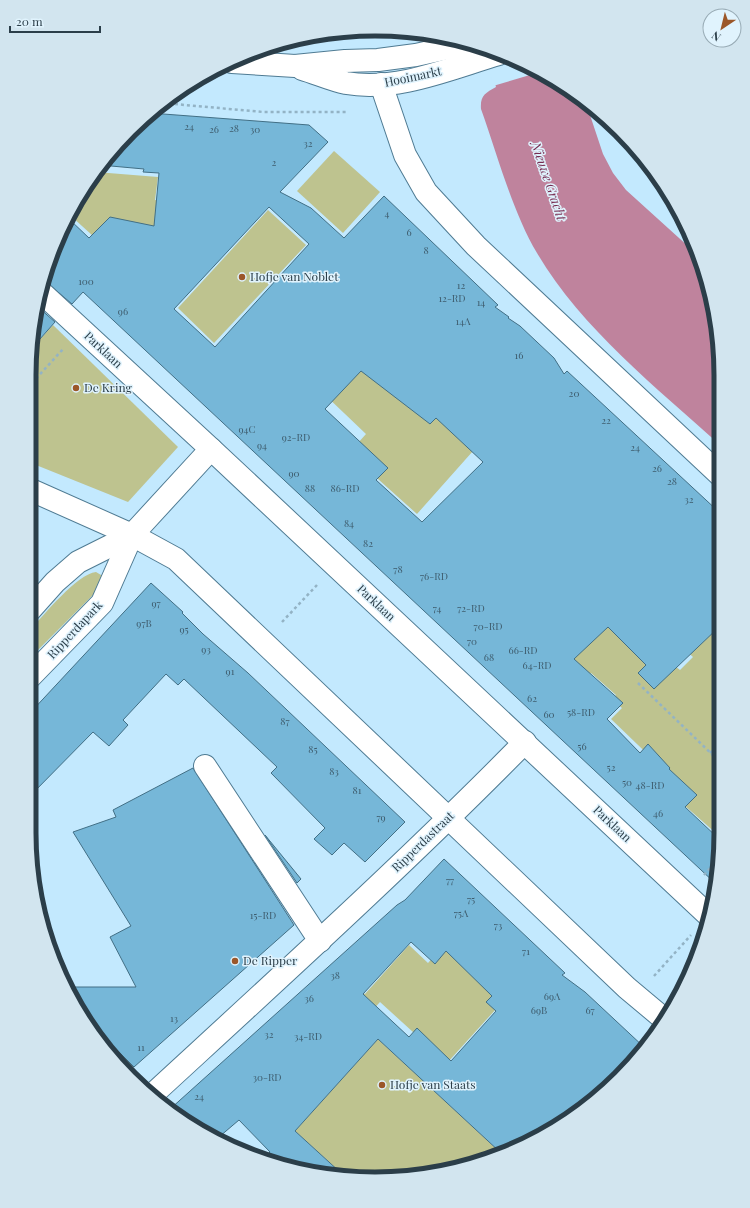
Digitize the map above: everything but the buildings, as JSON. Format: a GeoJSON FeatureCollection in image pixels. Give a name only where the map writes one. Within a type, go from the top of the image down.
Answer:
{"type":"FeatureCollection","features":[{"type":"Feature","properties":{"kind":"street","name":"Hooimarkt"},"geometry":{"type":"LineString","coordinates":[[243,63],[295,66],[345,61],[378,60],[416,55],[475,52]]}},
{"type":"Feature","properties":{"kind":"street","name":"Hooimarkt"},"geometry":{"type":"LineString","coordinates":[[295,66],[346,83],[381,84],[448,70],[480,53]]}},
{"type":"Feature","properties":{"kind":"street"},"geometry":{"type":"LineString","coordinates":[[381,84],[405,155],[426,192],[476,246],[714,469]]}},
{"type":"Feature","properties":{"kind":"street","name":"Parklaan"},"geometry":{"type":"LineString","coordinates":[[46,297],[211,448],[704,911]]}},
{"type":"Feature","properties":{"kind":"street","name":"Ripperdapark"},"geometry":{"type":"LineString","coordinates":[[36,671],[102,603],[132,534],[211,448]]}},
{"type":"Feature","properties":{"kind":"street"},"geometry":{"type":"LineString","coordinates":[[36,492],[132,534],[176,559],[636,996],[660,1016]]}},
{"type":"Feature","properties":{"kind":"street","name":"Ripperdapark"},"geometry":{"type":"LineString","coordinates":[[36,603],[55,582],[78,562],[132,534]]}},
{"type":"Feature","properties":{"kind":"street","name":"Ripperdastraat"},"geometry":{"type":"LineString","coordinates":[[156,1092],[320,941],[449,818],[525,742]]}},
{"type":"Feature","properties":{"kind":"street"},"geometry":{"type":"LineString","coordinates":[[205,766],[320,941]]}},
{"type":"Feature","properties":{"kind":"path"},"geometry":{"type":"LineString","coordinates":[[36,379],[81,330]]}},
{"type":"Feature","properties":{"kind":"path"},"geometry":{"type":"LineString","coordinates":[[264,642],[336,565]]}},
{"type":"Feature","properties":{"kind":"path"},"geometry":{"type":"LineString","coordinates":[[638,683],[714,757]]}},
{"type":"Feature","properties":{"kind":"path"},"geometry":{"type":"LineString","coordinates":[[710,753],[714,749]]}},
{"type":"Feature","properties":{"kind":"path"},"geometry":{"type":"LineString","coordinates":[[636,996],[692,934]]}},
{"type":"Feature","properties":{"kind":"green space"},"geometry":{"type":"Polygon","coordinates":[[[334,151],[380,192],[343,233],[297,191],[334,151]]]}},
{"type":"Feature","properties":{"kind":"green space"},"geometry":{"type":"Polygon","coordinates":[[[103,173],[158,177],[155,200],[186,205],[126,266],[74,219],[81,205],[103,173]]]}},
{"type":"Feature","properties":{"kind":"green space","name":"Hofje van Noblet"},"geometry":{"type":"Polygon","coordinates":[[[268,210],[306,245],[214,343],[178,308],[268,210]]]}},
{"type":"Feature","properties":{"kind":"green space"},"geometry":{"type":"Polygon","coordinates":[[[398,296],[473,451],[417,514],[349,453],[366,434],[322,392],[398,296]]]}},
{"type":"Feature","properties":{"kind":"green space","name":"De Kring"},"geometry":{"type":"Polygon","coordinates":[[[53,325],[178,447],[128,502],[36,465],[36,375],[38,341],[53,325]]]}},
{"type":"Feature","properties":{"kind":"green space"},"geometry":{"type":"Polygon","coordinates":[[[499,529],[595,612],[657,652],[680,670],[693,657],[670,636],[698,618],[714,633],[714,831],[684,805],[691,796],[611,719],[622,708],[612,700],[616,695],[591,673],[580,686],[499,529]]]}},
{"type":"Feature","properties":{"kind":"green space"},"geometry":{"type":"Polygon","coordinates":[[[96,572],[106,578],[103,585],[36,652],[36,623],[70,587],[88,574],[96,572]]]}},
{"type":"Feature","properties":{"kind":"green space"},"geometry":{"type":"Polygon","coordinates":[[[446,943],[506,998],[447,1063],[380,1002],[359,1025],[357,988],[365,994],[409,945],[428,963],[446,943]]]}},
{"type":"Feature","properties":{"kind":"green space","name":"Hofje van Staats"},"geometry":{"type":"Polygon","coordinates":[[[378,1039],[497,1149],[463,1160],[419,1169],[375,1172],[353,1171],[337,1170],[295,1131],[378,1039]]]}},
{"type":"Feature","properties":{"kind":"water","name":"Nieuwe Gracht"},"geometry":{"type":"Polygon","coordinates":[[[520,69],[544,81],[589,112],[603,154],[613,173],[626,190],[689,247],[702,287],[711,331],[714,375],[714,440],[645,378],[598,332],[575,307],[555,281],[537,253],[520,220],[513,202],[481,109],[481,101],[484,95],[496,87],[494,80],[520,69]]]}},
{"type":"Feature","properties":{"kind":"pier"},"geometry":{"type":"Polygon","coordinates":[[[486,55],[532,74],[493,86],[486,55]]]}},
{"type":"Feature","properties":{"kind":"place","name":"Hofje van Noblet"},"geometry":{"type":"Point","coordinates":[242,277]}},
{"type":"Feature","properties":{"kind":"place","name":"De Kring"},"geometry":{"type":"Point","coordinates":[76,388]}},
{"type":"Feature","properties":{"kind":"place","name":"De Ripper"},"geometry":{"type":"Point","coordinates":[235,961]}},
{"type":"Feature","properties":{"kind":"place","name":"Hofje van Staats"},"geometry":{"type":"Point","coordinates":[382,1085]}}]}
